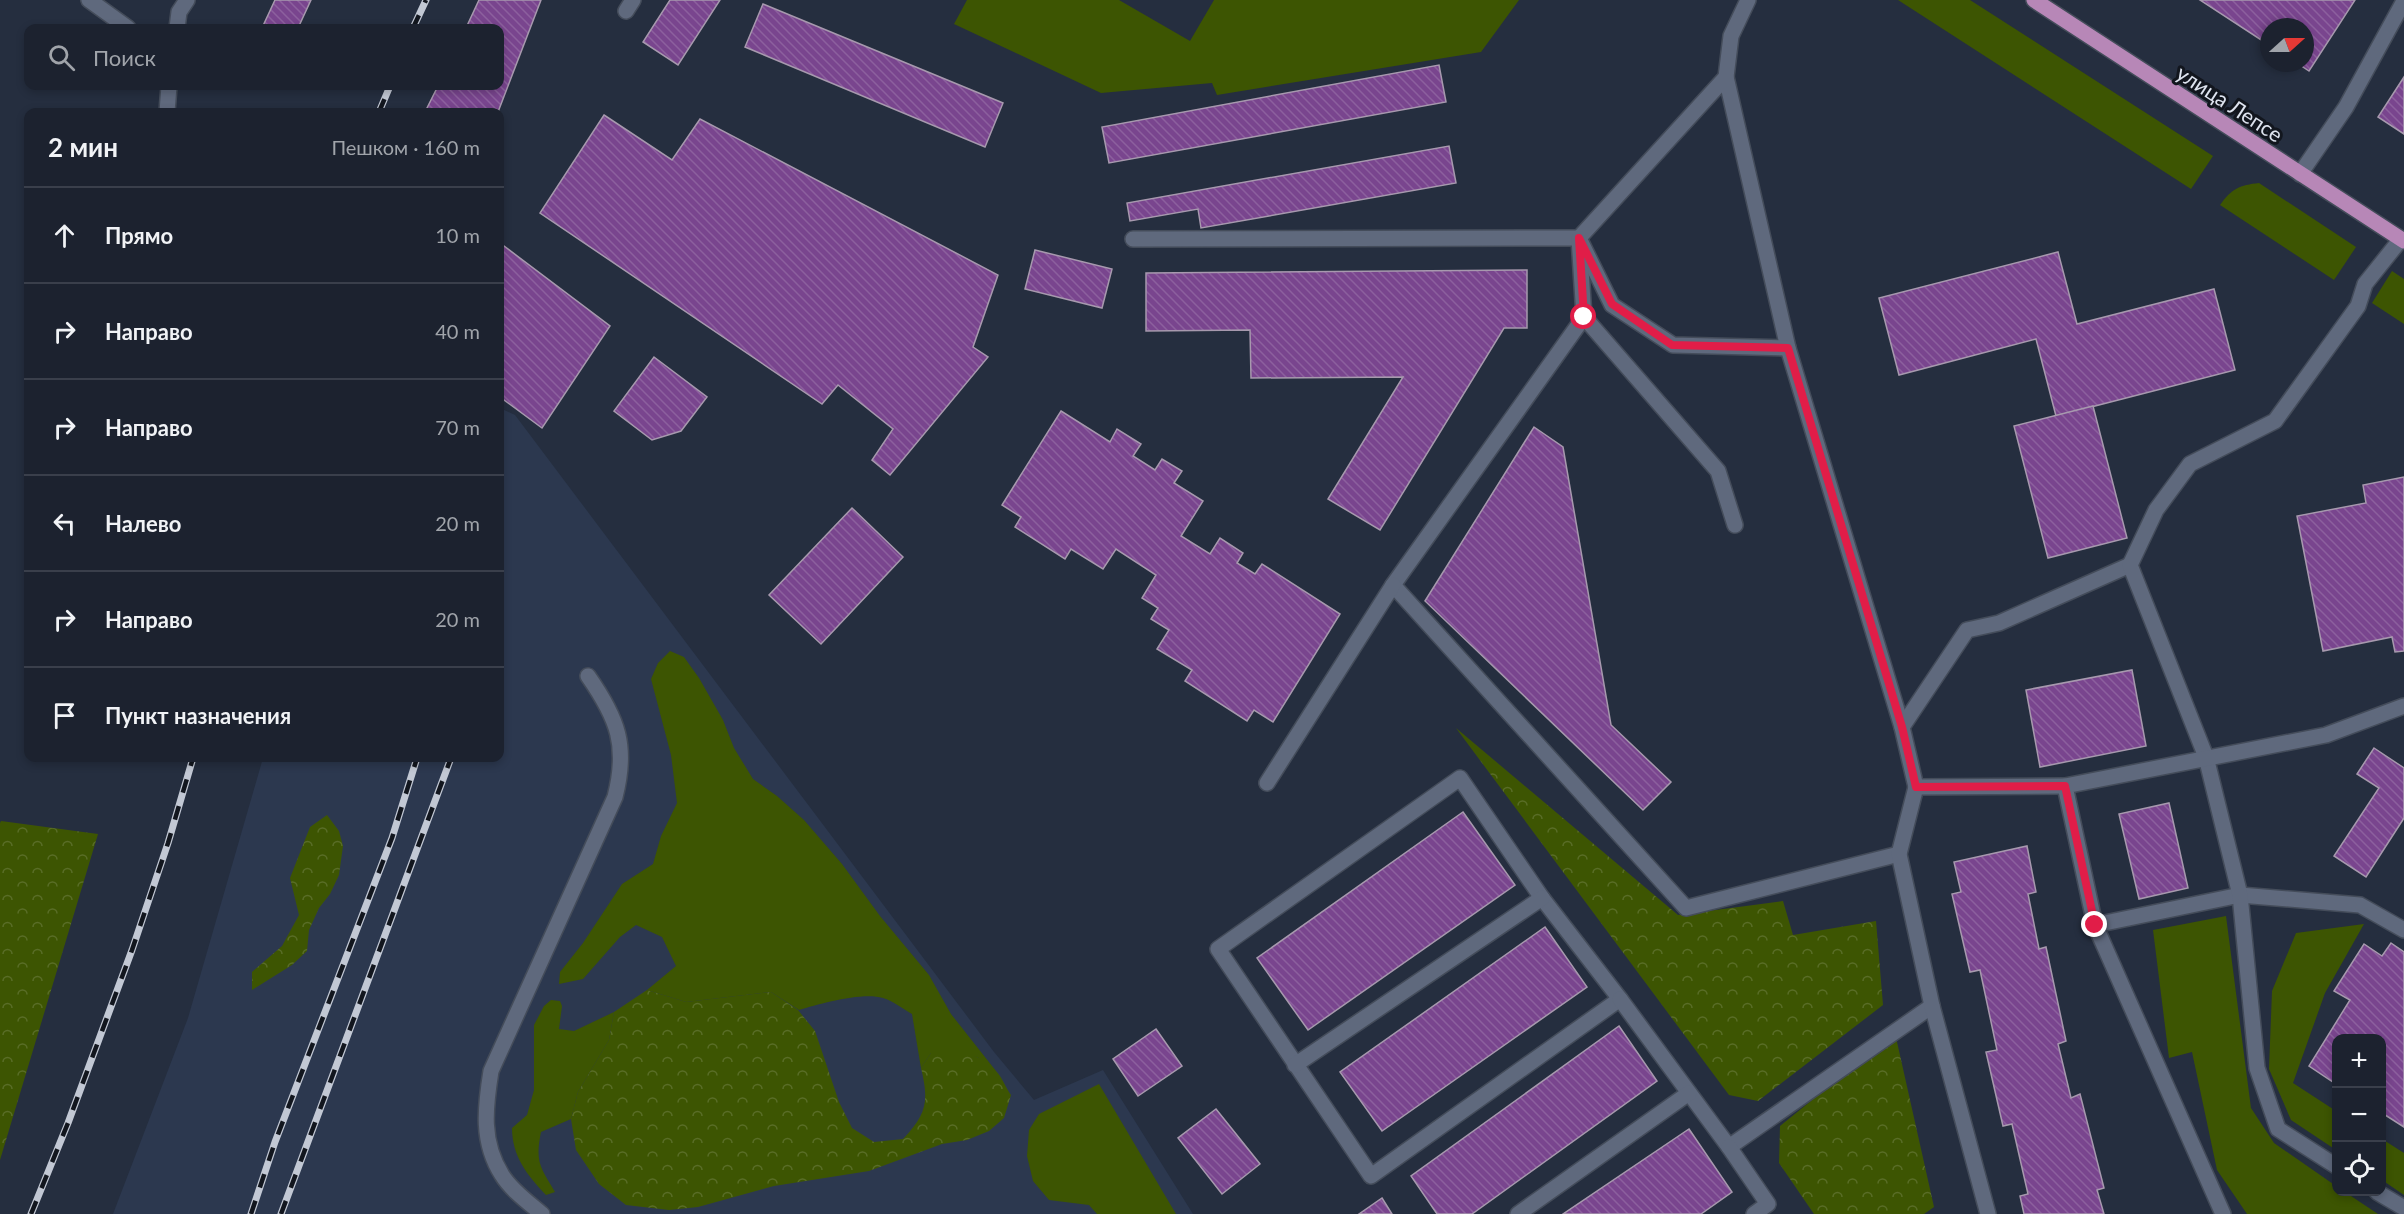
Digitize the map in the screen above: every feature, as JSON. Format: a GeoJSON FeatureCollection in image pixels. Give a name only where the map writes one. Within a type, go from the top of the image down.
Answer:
{"type":"FeatureCollection","features":[{"type":"Feature","properties":{"kind":"main road","name":"улица Лепсе"},"geometry":{"type":"LineString","coordinates":[[2034,0],[2402,240]]}},
{"type":"Feature","properties":{"kind":"lane"},"geometry":{"type":"LineString","coordinates":[[89,0],[122,24]]}},
{"type":"Feature","properties":{"kind":"lane"},"geometry":{"type":"LineString","coordinates":[[178,24],[179,12],[187,0]]}},
{"type":"Feature","properties":{"kind":"lane"},"geometry":{"type":"LineString","coordinates":[[1748,0],[1731,36],[1726,77],[1788,348],[1902,727],[1916,787],[1899,854],[1932,1006],[1988,1214]]}},
{"type":"Feature","properties":{"kind":"lane"},"geometry":{"type":"LineString","coordinates":[[2300,174],[2346,107],[2404,1]]}},
{"type":"Feature","properties":{"kind":"lane"},"geometry":{"type":"LineString","coordinates":[[1726,77],[1579,238],[1584,317],[1718,471],[1735,525]]}},
{"type":"Feature","properties":{"kind":"lane"},"geometry":{"type":"LineString","coordinates":[[167,108],[170,90]]}},
{"type":"Feature","properties":{"kind":"lane"},"geometry":{"type":"LineString","coordinates":[[1133,239],[1579,238]]}},
{"type":"Feature","properties":{"kind":"lane"},"geometry":{"type":"LineString","coordinates":[[1579,238],[1612,304],[1672,345],[1788,348]]}},
{"type":"Feature","properties":{"kind":"lane"},"geometry":{"type":"LineString","coordinates":[[1902,727],[1968,630],[1999,623],[2130,566],[2156,510],[2190,464],[2275,421],[2358,306],[2365,284],[2402,240]]}},
{"type":"Feature","properties":{"kind":"lane"},"geometry":{"type":"LineString","coordinates":[[1267,783],[1393,585],[1584,317]]}},
{"type":"Feature","properties":{"kind":"lane"},"geometry":{"type":"LineString","coordinates":[[2130,566],[2206,757],[2240,895],[2257,1068],[2274,1119],[2278,1129],[2332,1163]]}},
{"type":"Feature","properties":{"kind":"lane"},"geometry":{"type":"LineString","coordinates":[[1393,585],[1686,908],[1899,854]]}},
{"type":"Feature","properties":{"kind":"lane"},"geometry":{"type":"LineString","coordinates":[[542,1214],[502,1176],[485,1132],[485,1109],[491,1071],[615,797],[622,771],[622,750],[616,729],[606,702],[588,676]]}},
{"type":"Feature","properties":{"kind":"lane"},"geometry":{"type":"LineString","coordinates":[[1916,787],[2065,786],[2326,735],[2404,706]]}},
{"type":"Feature","properties":{"kind":"lane"},"geometry":{"type":"LineString","coordinates":[[1620,999],[1371,1176],[1218,949],[1460,778],[1542,898],[1620,999],[1768,1204],[1754,1214]]}},
{"type":"Feature","properties":{"kind":"lane"},"geometry":{"type":"LineString","coordinates":[[2065,786],[2095,925],[2223,1214]]}},
{"type":"Feature","properties":{"kind":"lane"},"geometry":{"type":"LineString","coordinates":[[2095,925],[2240,895],[2360,906],[2404,930]]}},
{"type":"Feature","properties":{"kind":"lane"},"geometry":{"type":"LineString","coordinates":[[1295,1065],[1542,898]]}},
{"type":"Feature","properties":{"kind":"lane"},"geometry":{"type":"LineString","coordinates":[[1729,1147],[1932,1006]]}},
{"type":"Feature","properties":{"kind":"lane"},"geometry":{"type":"LineString","coordinates":[[1518,1214],[1689,1093]]}},
{"type":"Feature","properties":{"kind":"lane"},"geometry":{"type":"LineString","coordinates":[[2386,1196],[2404,1208]]}},
{"type":"Feature","properties":{"kind":"shaded area"},"geometry":{"type":"Polygon","coordinates":[[[504,410],[515,415],[994,1052],[1034,1100],[1103,1070],[1193,1214],[113,1214],[188,1018],[262,762],[504,762],[504,410]]]}},
{"type":"Feature","properties":{"kind":"green space"},"geometry":{"type":"Polygon","coordinates":[[[967,0],[1119,0],[1190,41],[1214,0],[1519,0],[1481,52],[1217,95],[1212,83],[1101,93],[954,24],[967,0]]]}},
{"type":"Feature","properties":{"kind":"green space"},"geometry":{"type":"Polygon","coordinates":[[[1898,0],[1970,0],[2213,156],[2191,189],[1898,0]]]}},
{"type":"Feature","properties":{"kind":"green space"},"geometry":{"type":"Polygon","coordinates":[[[2259,183],[2356,247],[2334,280],[2220,205],[2236,189],[2259,183]]]}},
{"type":"Feature","properties":{"kind":"green space"},"geometry":{"type":"Polygon","coordinates":[[[2392,271],[2404,279],[2404,324],[2372,303],[2392,271]]]}},
{"type":"Feature","properties":{"kind":"green space"},"geometry":{"type":"Polygon","coordinates":[[[670,651],[684,657],[699,678],[723,720],[734,748],[753,779],[804,820],[842,864],[880,916],[929,975],[951,1014],[996,1071],[977,1057],[931,1053],[921,1068],[912,1014],[883,998],[864,996],[799,1010],[771,992],[686,1002],[647,990],[676,966],[662,937],[636,925],[620,937],[583,979],[559,984],[560,972],[583,943],[622,884],[653,864],[661,836],[677,803],[671,755],[651,679],[658,663],[670,651]]]}},
{"type":"Feature","properties":{"kind":"green space"},"geometry":{"type":"Polygon","coordinates":[[[1456,728],[1678,915],[1783,901],[1793,935],[1876,921],[1883,1005],[1758,1101],[1729,1095],[1456,728]]]}},
{"type":"Feature","properties":{"kind":"green space"},"geometry":{"type":"Polygon","coordinates":[[[327,815],[339,831],[343,846],[339,875],[309,930],[307,951],[292,965],[252,990],[252,972],[282,946],[299,915],[290,878],[310,827],[327,815]]]}},
{"type":"Feature","properties":{"kind":"green space"},"geometry":{"type":"Polygon","coordinates":[[[1,821],[98,834],[0,1160],[0,823],[1,821]]]}},
{"type":"Feature","properties":{"kind":"green space"},"geometry":{"type":"Polygon","coordinates":[[[2226,916],[2251,1108],[2274,1143],[2332,1183],[2332,1196],[2351,1196],[2378,1214],[2247,1214],[2217,1170],[2192,1052],[2169,1058],[2153,930],[2226,916]]]}},
{"type":"Feature","properties":{"kind":"green space"},"geometry":{"type":"Polygon","coordinates":[[[2364,924],[2325,993],[2293,1083],[2332,1108],[2332,1147],[2291,1120],[2269,1069],[2272,991],[2296,933],[2364,924]]]}},
{"type":"Feature","properties":{"kind":"green space"},"geometry":{"type":"Polygon","coordinates":[[[647,990],[686,1002],[771,992],[798,1010],[815,1031],[839,1102],[852,1128],[874,1142],[903,1139],[917,1122],[925,1098],[921,1068],[931,1053],[966,1054],[990,1065],[1000,1076],[1011,1095],[1004,1118],[989,1131],[967,1140],[942,1144],[869,1171],[774,1186],[698,1207],[669,1210],[626,1205],[599,1184],[576,1150],[571,1119],[578,1092],[609,1040],[614,1012],[647,990]]]}},
{"type":"Feature","properties":{"kind":"green space"},"geometry":{"type":"Polygon","coordinates":[[[551,1000],[560,1001],[562,1006],[559,1029],[574,1031],[614,1012],[609,1040],[578,1092],[571,1119],[541,1132],[540,1164],[555,1192],[546,1195],[522,1164],[515,1147],[512,1128],[527,1115],[534,1090],[534,1025],[544,1006],[551,1000]]]}},
{"type":"Feature","properties":{"kind":"green space"},"geometry":{"type":"Polygon","coordinates":[[[1895,1033],[1934,1207],[1924,1214],[1814,1214],[1779,1163],[1780,1126],[1895,1033]]]}},
{"type":"Feature","properties":{"kind":"green space"},"geometry":{"type":"Polygon","coordinates":[[[1099,1084],[1176,1214],[1097,1214],[1089,1205],[1049,1200],[1033,1181],[1027,1156],[1029,1130],[1039,1114],[1099,1084]]]}},
{"type":"Feature","properties":{"kind":"green space"},"geometry":{"type":"Polygon","coordinates":[[[2386,1142],[2404,1153],[2404,1195],[2386,1183],[2386,1142]]]}},
{"type":"Feature","properties":{"kind":"building"},"geometry":{"type":"Polygon","coordinates":[[[275,0],[311,0],[300,24],[264,24],[275,0]]]}},
{"type":"Feature","properties":{"kind":"building"},"geometry":{"type":"Polygon","coordinates":[[[479,0],[541,0],[500,108],[427,108],[436,90],[504,90],[504,24],[468,24],[479,0]]]}},
{"type":"Feature","properties":{"kind":"building"},"geometry":{"type":"Polygon","coordinates":[[[670,0],[720,0],[678,65],[643,42],[670,0]]]}},
{"type":"Feature","properties":{"kind":"building"},"geometry":{"type":"Polygon","coordinates":[[[2200,0],[2355,0],[2314,63],[2314,18],[2260,18],[2260,39],[2200,0]]]}},
{"type":"Feature","properties":{"kind":"building"},"geometry":{"type":"Polygon","coordinates":[[[763,4],[1003,103],[985,147],[745,47],[763,4]]]}},
{"type":"Feature","properties":{"kind":"building"},"geometry":{"type":"Polygon","coordinates":[[[1439,65],[1446,102],[1109,163],[1102,127],[1439,65]]]}},
{"type":"Feature","properties":{"kind":"building"},"geometry":{"type":"Polygon","coordinates":[[[2404,77],[2404,134],[2378,117],[2404,77]]]}},
{"type":"Feature","properties":{"kind":"building"},"geometry":{"type":"Polygon","coordinates":[[[604,115],[672,160],[700,119],[998,275],[973,347],[988,357],[890,475],[872,460],[893,429],[838,385],[822,404],[540,213],[604,115]]]}},
{"type":"Feature","properties":{"kind":"building"},"geometry":{"type":"Polygon","coordinates":[[[1449,146],[1456,183],[1201,228],[1198,209],[1130,221],[1127,203],[1449,146]]]}},
{"type":"Feature","properties":{"kind":"building"},"geometry":{"type":"Polygon","coordinates":[[[504,246],[610,326],[542,428],[504,400],[504,246]]]}},
{"type":"Feature","properties":{"kind":"building"},"geometry":{"type":"Polygon","coordinates":[[[1035,250],[1112,269],[1102,308],[1025,289],[1035,250]]]}},
{"type":"Feature","properties":{"kind":"building"},"geometry":{"type":"Polygon","coordinates":[[[2058,252],[2077,324],[2214,289],[2235,370],[2056,416],[2036,339],[1899,375],[1879,298],[2058,252]]]}},
{"type":"Feature","properties":{"kind":"building"},"geometry":{"type":"Polygon","coordinates":[[[1527,270],[1527,328],[1504,328],[1380,530],[1328,499],[1403,377],[1251,378],[1250,330],[1146,331],[1146,273],[1527,270]]]}},
{"type":"Feature","properties":{"kind":"building"},"geometry":{"type":"Polygon","coordinates":[[[654,357],[707,397],[681,431],[652,440],[614,411],[654,357]]]}},
{"type":"Feature","properties":{"kind":"building"},"geometry":{"type":"Polygon","coordinates":[[[2093,406],[2127,538],[2048,558],[2014,426],[2093,406]]]}},
{"type":"Feature","properties":{"kind":"building"},"geometry":{"type":"Polygon","coordinates":[[[1061,411],[1110,442],[1117,429],[1141,444],[1133,456],[1155,470],[1162,459],[1182,471],[1174,483],[1203,501],[1181,536],[1210,554],[1220,538],[1243,553],[1237,563],[1255,574],[1262,564],[1340,614],[1273,722],[1254,710],[1247,721],[1185,681],[1192,670],[1157,649],[1169,630],[1151,619],[1158,608],[1142,598],[1156,575],[1116,549],[1103,569],[1071,549],[1065,559],[1015,527],[1021,517],[1002,505],[1061,411]]]}},
{"type":"Feature","properties":{"kind":"building"},"geometry":{"type":"Polygon","coordinates":[[[1534,427],[1563,447],[1611,725],[1671,782],[1643,810],[1425,601],[1534,427]]]}},
{"type":"Feature","properties":{"kind":"building"},"geometry":{"type":"Polygon","coordinates":[[[2404,477],[2404,651],[2395,652],[2392,637],[2323,651],[2297,516],[2366,503],[2363,485],[2404,477]]]}},
{"type":"Feature","properties":{"kind":"building"},"geometry":{"type":"Polygon","coordinates":[[[852,508],[903,557],[821,644],[769,595],[852,508]]]}},
{"type":"Feature","properties":{"kind":"building"},"geometry":{"type":"Polygon","coordinates":[[[2132,670],[2146,746],[2040,767],[2026,690],[2132,670]]]}},
{"type":"Feature","properties":{"kind":"building"},"geometry":{"type":"Polygon","coordinates":[[[2374,748],[2404,768],[2404,818],[2366,877],[2334,856],[2379,788],[2357,774],[2374,748]]]}},
{"type":"Feature","properties":{"kind":"building"},"geometry":{"type":"Polygon","coordinates":[[[2169,803],[2188,888],[2139,899],[2119,814],[2169,803]]]}},
{"type":"Feature","properties":{"kind":"building"},"geometry":{"type":"Polygon","coordinates":[[[1463,812],[1515,885],[1308,1030],[1257,958],[1463,812]]]}},
{"type":"Feature","properties":{"kind":"building"},"geometry":{"type":"Polygon","coordinates":[[[2027,846],[2036,892],[2028,894],[2039,949],[2046,947],[2066,1041],[2058,1044],[2071,1098],[2080,1094],[2104,1188],[2097,1190],[2104,1214],[2024,1214],[2020,1196],[2028,1194],[2012,1124],[2003,1126],[1986,1052],[1997,1050],[1980,970],[1970,972],[1952,894],[1961,892],[1954,862],[2027,846]]]}},
{"type":"Feature","properties":{"kind":"building"},"geometry":{"type":"Polygon","coordinates":[[[1545,927],[1587,987],[1382,1131],[1340,1072],[1545,927]]]}},
{"type":"Feature","properties":{"kind":"building"},"geometry":{"type":"Polygon","coordinates":[[[2391,943],[2404,952],[2404,1127],[2386,1116],[2386,1034],[2332,1034],[2332,1081],[2309,1066],[2350,1000],[2334,991],[2364,944],[2382,956],[2391,943]]]}},
{"type":"Feature","properties":{"kind":"building"},"geometry":{"type":"Polygon","coordinates":[[[1619,1026],[1657,1081],[1472,1214],[1437,1214],[1411,1176],[1619,1026]]]}},
{"type":"Feature","properties":{"kind":"building"},"geometry":{"type":"Polygon","coordinates":[[[1156,1029],[1182,1066],[1138,1096],[1113,1059],[1156,1029]]]}},
{"type":"Feature","properties":{"kind":"building"},"geometry":{"type":"Polygon","coordinates":[[[1216,1109],[1260,1164],[1222,1194],[1178,1138],[1216,1109]]]}},
{"type":"Feature","properties":{"kind":"building"},"geometry":{"type":"Polygon","coordinates":[[[1689,1129],[1732,1192],[1701,1214],[1563,1214],[1689,1129]]]}},
{"type":"Feature","properties":{"kind":"building"},"geometry":{"type":"Polygon","coordinates":[[[1382,1198],[1392,1214],[1359,1214],[1382,1198]]]}},
{"type":"Feature","properties":{"kind":"railway"},"geometry":{"type":"LineString","coordinates":[[415,24],[426,0]]}},
{"type":"Feature","properties":{"kind":"railway"},"geometry":{"type":"LineString","coordinates":[[381,108],[388,90]]}},
{"type":"Feature","properties":{"kind":"railway"},"geometry":{"type":"LineString","coordinates":[[31,1214],[68,1123],[132,950],[168,843],[192,762]]}},
{"type":"Feature","properties":{"kind":"railway"},"geometry":{"type":"LineString","coordinates":[[251,1214],[275,1142],[392,838],[416,762]]}},
{"type":"Feature","properties":{"kind":"railway"},"geometry":{"type":"LineString","coordinates":[[281,1214],[450,762]]}},
{"type":"Feature","properties":{"kind":"route"},"geometry":{"type":"LineString","coordinates":[[1584,317],[1579,238],[1612,304],[1672,345],[1788,348],[1902,727],[1916,787],[2065,786],[2095,925]]}}]}
